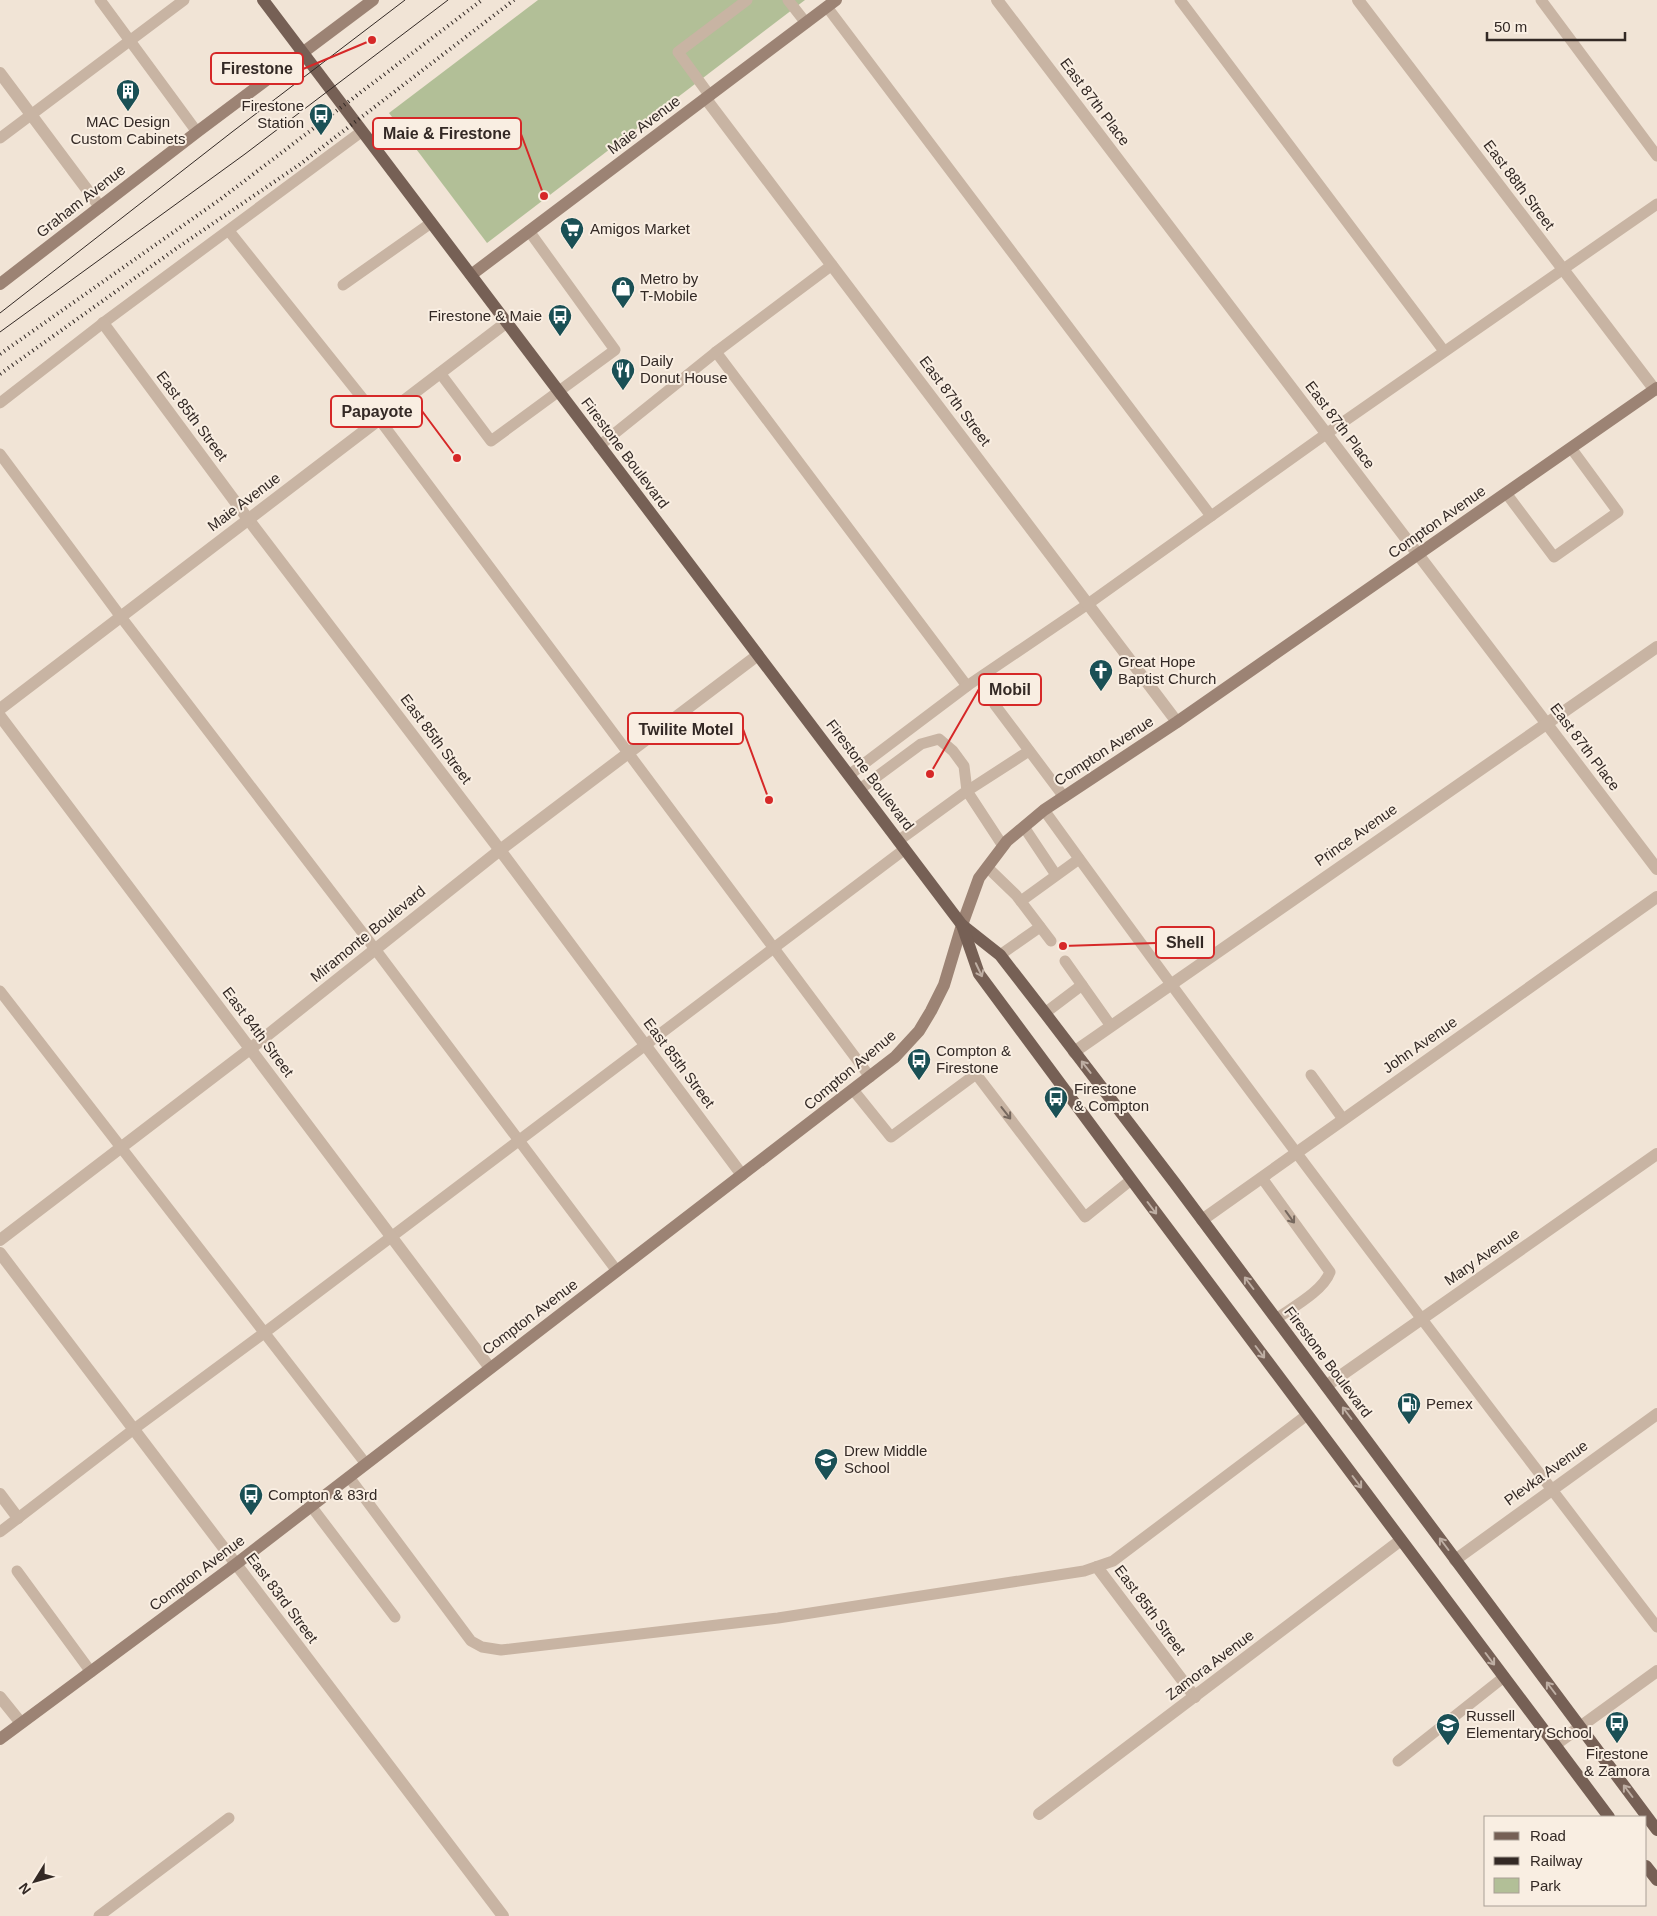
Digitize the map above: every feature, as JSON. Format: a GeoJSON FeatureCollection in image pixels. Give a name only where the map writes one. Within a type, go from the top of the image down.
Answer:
{"type":"FeatureCollection","features":[{"type":"Feature","properties":{"kind":"main road","name":"Firestone Boulevard"},"geometry":{"type":"LineString","coordinates":[[262,0],[962,925],[1000,955],[1074,1052],[1202,1220],[1580,1727],[1653,1816],[1657,1830]]}},
{"type":"Feature","properties":{"kind":"main road","name":"Graham Avenue"},"geometry":{"type":"LineString","coordinates":[[0,284],[197,132],[373,0]]}},
{"type":"Feature","properties":{"kind":"main road","name":"Maie Avenue"},"geometry":{"type":"LineString","coordinates":[[471,275],[832,4]]}},
{"type":"Feature","properties":{"kind":"main road","name":"Compton Avenue"},"geometry":{"type":"LineString","coordinates":[[0,1739],[236,1564],[854,1091],[895,1057],[919,1031],[944,984],[979,878],[1003,846],[1044,810],[1177,722],[1656,389]]}},
{"type":"Feature","properties":{"kind":"main road","name":"Firestone Boulevard"},"geometry":{"type":"LineString","coordinates":[[962,925],[979,974],[1131,1180],[1608,1816]]}},
{"type":"Feature","properties":{"kind":"main road"},"geometry":{"type":"LineString","coordinates":[[1647,1867],[1657,1880]]}},
{"type":"Feature","properties":{"kind":"street","name":"East 87th Place"},"geometry":{"type":"LineString","coordinates":[[997,0],[1657,869]]}},
{"type":"Feature","properties":{"kind":"street","name":"East 88th Street"},"geometry":{"type":"LineString","coordinates":[[1358,0],[1656,389]]}},
{"type":"Feature","properties":{"kind":"street"},"geometry":{"type":"LineString","coordinates":[[0,74],[100,207]]}},
{"type":"Feature","properties":{"kind":"street","name":"East 87th Street"},"geometry":{"type":"LineString","coordinates":[[708,97],[832,265],[1177,722]]}},
{"type":"Feature","properties":{"kind":"street","name":"Maie Avenue"},"geometry":{"type":"LineString","coordinates":[[0,709],[507,322]]}},
{"type":"Feature","properties":{"kind":"street","name":"East 85th Street"},"geometry":{"type":"LineString","coordinates":[[102,323],[248,519],[500,850],[742,1175]]}},
{"type":"Feature","properties":{"kind":"street","name":"Prince Avenue"},"geometry":{"type":"LineString","coordinates":[[1074,1052],[1657,647]]}},
{"type":"Feature","properties":{"kind":"street","name":"Miramonte Boulevard"},"geometry":{"type":"LineString","coordinates":[[0,1240],[250,1049],[500,850],[758,655]]}},
{"type":"Feature","properties":{"kind":"street","name":"East 84th Street"},"geometry":{"type":"LineString","coordinates":[[0,716],[490,1368]]}},
{"type":"Feature","properties":{"kind":"street","name":"John Avenue"},"geometry":{"type":"LineString","coordinates":[[1202,1220],[1657,897]]}},
{"type":"Feature","properties":{"kind":"street","name":"Mary Avenue"},"geometry":{"type":"LineString","coordinates":[[1326,1386],[1657,1154]]}},
{"type":"Feature","properties":{"kind":"street","name":"East 83rd Street"},"geometry":{"type":"LineString","coordinates":[[0,1253],[503,1916]]}},
{"type":"Feature","properties":{"kind":"street","name":"Plevka Avenue"},"geometry":{"type":"LineString","coordinates":[[1455,1560],[1657,1414]]}},
{"type":"Feature","properties":{"kind":"street"},"geometry":{"type":"LineString","coordinates":[[0,1494],[18,1518]]}},
{"type":"Feature","properties":{"kind":"street","name":"Zamora Avenue"},"geometry":{"type":"LineString","coordinates":[[1039,1814],[1401,1540]]}},
{"type":"Feature","properties":{"kind":"street","name":"East 85th Street"},"geometry":{"type":"LineString","coordinates":[[1097,1567],[1195,1697]]}},
{"type":"Feature","properties":{"kind":"street"},"geometry":{"type":"LineString","coordinates":[[1555,1745],[1657,1671]]}},
{"type":"Feature","properties":{"kind":"street"},"geometry":{"type":"LineString","coordinates":[[0,1697],[20,1724]]}},
{"type":"Feature","properties":{"kind":"lane"},"geometry":{"type":"LineString","coordinates":[[100,0],[197,132]]}},
{"type":"Feature","properties":{"kind":"lane"},"geometry":{"type":"LineString","coordinates":[[0,138],[184,0]]}},
{"type":"Feature","properties":{"kind":"lane"},"geometry":{"type":"LineString","coordinates":[[708,97],[678,52],[747,0]]}},
{"type":"Feature","properties":{"kind":"lane"},"geometry":{"type":"LineString","coordinates":[[788,0],[806,23]]}},
{"type":"Feature","properties":{"kind":"lane"},"geometry":{"type":"LineString","coordinates":[[1180,0],[1444,351]]}},
{"type":"Feature","properties":{"kind":"lane"},"geometry":{"type":"LineString","coordinates":[[1541,0],[1657,156]]}},
{"type":"Feature","properties":{"kind":"lane"},"geometry":{"type":"LineString","coordinates":[[832,4],[1211,516]]}},
{"type":"Feature","properties":{"kind":"lane"},"geometry":{"type":"LineString","coordinates":[[0,403],[102,323],[361,132]]}},
{"type":"Feature","properties":{"kind":"lane"},"geometry":{"type":"LineString","coordinates":[[849,775],[967,686],[1088,604],[1444,351],[1657,204]]}},
{"type":"Feature","properties":{"kind":"lane"},"geometry":{"type":"LineString","coordinates":[[342,285],[431,223]]}},
{"type":"Feature","properties":{"kind":"lane"},"geometry":{"type":"LineString","coordinates":[[229,231],[380,419],[870,1077]]}},
{"type":"Feature","properties":{"kind":"lane"},"geometry":{"type":"LineString","coordinates":[[440,373],[491,441],[615,350],[529,232]]}},
{"type":"Feature","properties":{"kind":"lane"},"geometry":{"type":"LineString","coordinates":[[599,446],[716,352],[832,265]]}},
{"type":"Feature","properties":{"kind":"lane"},"geometry":{"type":"LineString","coordinates":[[716,352],[967,686]]}},
{"type":"Feature","properties":{"kind":"lane"},"geometry":{"type":"LineString","coordinates":[[1506,493],[1554,557],[1618,512],[1571,448]]}},
{"type":"Feature","properties":{"kind":"lane"},"geometry":{"type":"LineString","coordinates":[[0,454],[120,617],[375,949],[618,1271]]}},
{"type":"Feature","properties":{"kind":"lane"},"geometry":{"type":"LineString","coordinates":[[995,705],[1064,797]]}},
{"type":"Feature","properties":{"kind":"lane"},"geometry":{"type":"LineString","coordinates":[[860,789],[921,744],[939,739],[954,751],[964,766],[967,791],[1003,846]]}},
{"type":"Feature","properties":{"kind":"lane"},"geometry":{"type":"LineString","coordinates":[[0,1532],[134,1429],[774,948],[967,791],[1029,751]]}},
{"type":"Feature","properties":{"kind":"lane"},"geometry":{"type":"LineString","coordinates":[[1044,810],[1296,1153],[1657,1627]]}},
{"type":"Feature","properties":{"kind":"lane"},"geometry":{"type":"LineString","coordinates":[[1024,827],[1056,876]]}},
{"type":"Feature","properties":{"kind":"lane"},"geometry":{"type":"LineString","coordinates":[[1021,901],[1079,859]]}},
{"type":"Feature","properties":{"kind":"lane"},"geometry":{"type":"LineString","coordinates":[[987,867],[1021,901],[1051,942]]}},
{"type":"Feature","properties":{"kind":"lane"},"geometry":{"type":"LineString","coordinates":[[1000,955],[1040,927]]}},
{"type":"Feature","properties":{"kind":"lane"},"geometry":{"type":"LineString","coordinates":[[1065,960],[1111,1026]]}},
{"type":"Feature","properties":{"kind":"lane"},"geometry":{"type":"LineString","coordinates":[[1044,1013],[1082,986]]}},
{"type":"Feature","properties":{"kind":"lane"},"geometry":{"type":"LineString","coordinates":[[0,991],[366,1464]]}},
{"type":"Feature","properties":{"kind":"lane"},"geometry":{"type":"LineString","coordinates":[[854,1091],[891,1137],[976,1074],[1085,1217],[1131,1180]]}},
{"type":"Feature","properties":{"kind":"lane"},"geometry":{"type":"LineString","coordinates":[[1311,1075],[1343,1119]]}},
{"type":"Feature","properties":{"kind":"lane"},"geometry":{"type":"LineString","coordinates":[[1262,1178],[1330,1272],[1327,1281],[1276,1320]]}},
{"type":"Feature","properties":{"kind":"lane"},"geometry":{"type":"LineString","coordinates":[[349,1477],[471,1640],[482,1647],[501,1650],[778,1618],[1084,1571],[1113,1561],[1307,1415]]}},
{"type":"Feature","properties":{"kind":"lane"},"geometry":{"type":"LineString","coordinates":[[311,1506],[395,1617]]}},
{"type":"Feature","properties":{"kind":"lane"},"geometry":{"type":"LineString","coordinates":[[17,1571],[92,1672]]}},
{"type":"Feature","properties":{"kind":"lane"},"geometry":{"type":"LineString","coordinates":[[1398,1761],[1504,1678]]}},
{"type":"Feature","properties":{"kind":"lane"},"geometry":{"type":"LineString","coordinates":[[99,1916],[229,1818]]}},
{"type":"Feature","properties":{"kind":"green space"},"geometry":{"type":"Polygon","coordinates":[[[538,0],[805,0],[487,243],[389,113],[538,0]]]}},
{"type":"Feature","properties":{"kind":"tram line"},"geometry":{"type":"LineString","coordinates":[[0,313],[405,0]]}},
{"type":"Feature","properties":{"kind":"tram line"},"geometry":{"type":"LineString","coordinates":[[0,332],[245,154],[448,0]]}},
{"type":"Feature","properties":{"kind":"railway"},"geometry":{"type":"LineString","coordinates":[[0,354],[222,198],[482,0]]}},
{"type":"Feature","properties":{"kind":"railway"},"geometry":{"type":"LineString","coordinates":[[0,374],[177,248],[299,165],[514,0]]}},
{"type":"Feature","properties":{"kind":"place","name":"Firestone"},"geometry":{"type":"Point","coordinates":[372,40]}},
{"type":"Feature","properties":{"kind":"place","name":"MAC Design Custom Cabinets"},"geometry":{"type":"Point","coordinates":[128,112]}},
{"type":"Feature","properties":{"kind":"place","name":"Firestone Station"},"geometry":{"type":"Point","coordinates":[321,136]}},
{"type":"Feature","properties":{"kind":"place","name":"Maie & Firestone"},"geometry":{"type":"Point","coordinates":[544,196]}},
{"type":"Feature","properties":{"kind":"place","name":"Amigos Market"},"geometry":{"type":"Point","coordinates":[572,250]}},
{"type":"Feature","properties":{"kind":"place","name":"Metro by T-Mobile"},"geometry":{"type":"Point","coordinates":[623,309]}},
{"type":"Feature","properties":{"kind":"place","name":"Firestone & Maie"},"geometry":{"type":"Point","coordinates":[560,337]}},
{"type":"Feature","properties":{"kind":"place","name":"Daily Donut House"},"geometry":{"type":"Point","coordinates":[623,391]}},
{"type":"Feature","properties":{"kind":"place","name":"Papayote"},"geometry":{"type":"Point","coordinates":[457,458]}},
{"type":"Feature","properties":{"kind":"place","name":"Great Hope Baptist Church"},"geometry":{"type":"Point","coordinates":[1101,692]}},
{"type":"Feature","properties":{"kind":"place","name":"Mobil"},"geometry":{"type":"Point","coordinates":[930,774]}},
{"type":"Feature","properties":{"kind":"place","name":"Twilite Motel"},"geometry":{"type":"Point","coordinates":[769,800]}},
{"type":"Feature","properties":{"kind":"place","name":"Shell"},"geometry":{"type":"Point","coordinates":[1063,946]}},
{"type":"Feature","properties":{"kind":"place","name":"Compton & Firestone"},"geometry":{"type":"Point","coordinates":[919,1081]}},
{"type":"Feature","properties":{"kind":"place","name":"Firestone & Compton"},"geometry":{"type":"Point","coordinates":[1056,1119]}},
{"type":"Feature","properties":{"kind":"place","name":"Pemex"},"geometry":{"type":"Point","coordinates":[1409,1425]}},
{"type":"Feature","properties":{"kind":"place","name":"Drew Middle School"},"geometry":{"type":"Point","coordinates":[826,1481]}},
{"type":"Feature","properties":{"kind":"place","name":"Compton & 83rd"},"geometry":{"type":"Point","coordinates":[251,1516]}},
{"type":"Feature","properties":{"kind":"place","name":"Firestone & Zamora"},"geometry":{"type":"Point","coordinates":[1617,1744]}},
{"type":"Feature","properties":{"kind":"place","name":"Russell Elementary School"},"geometry":{"type":"Point","coordinates":[1448,1746]}}]}
